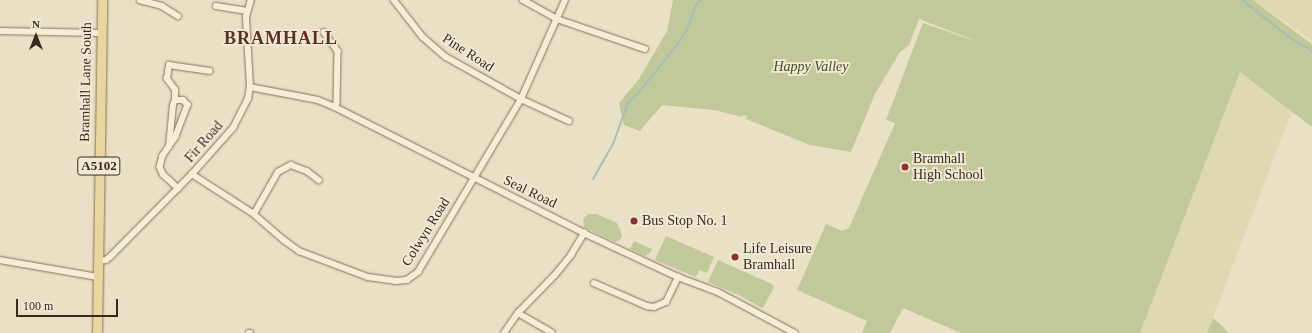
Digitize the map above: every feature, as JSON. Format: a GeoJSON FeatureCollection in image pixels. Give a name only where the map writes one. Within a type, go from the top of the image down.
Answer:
{"type":"FeatureCollection","features":[{"type":"Feature","properties":{"kind":"main road","name":"Bramhall Lane South"},"geometry":{"type":"LineString","coordinates":[[97,333],[102,0]]}},
{"type":"Feature","properties":{"kind":"street"},"geometry":{"type":"LineString","coordinates":[[140,0],[162,6],[178,16]]}},
{"type":"Feature","properties":{"kind":"street","name":"Fir Road"},"geometry":{"type":"LineString","coordinates":[[98,261],[106,260],[110,257],[192,174],[233,128],[248,98],[250,87],[246,10],[251,0]]}},
{"type":"Feature","properties":{"kind":"street","name":"Pine Road"},"geometry":{"type":"LineString","coordinates":[[394,0],[423,37],[446,57],[521,99],[569,121]]}},
{"type":"Feature","properties":{"kind":"street"},"geometry":{"type":"LineString","coordinates":[[524,0],[557,19],[644,49]]}},
{"type":"Feature","properties":{"kind":"street","name":"Colwyn Road"},"geometry":{"type":"LineString","coordinates":[[192,174],[254,214],[299,252],[368,277],[403,281],[418,272],[473,177],[521,99],[566,0]]}},
{"type":"Feature","properties":{"kind":"street"},"geometry":{"type":"LineString","coordinates":[[216,6],[246,10]]}},
{"type":"Feature","properties":{"kind":"street"},"geometry":{"type":"LineString","coordinates":[[0,31],[101,33]]}},
{"type":"Feature","properties":{"kind":"street"},"geometry":{"type":"LineString","coordinates":[[324,32],[338,51],[337,103],[335,107]]}},
{"type":"Feature","properties":{"kind":"street"},"geometry":{"type":"LineString","coordinates":[[169,147],[175,100],[174,90],[167,79],[169,65],[210,71]]}},
{"type":"Feature","properties":{"kind":"street","name":"Seal Road"},"geometry":{"type":"LineString","coordinates":[[250,87],[318,100],[335,107],[584,233],[678,277],[718,292],[759,312],[795,333]]}},
{"type":"Feature","properties":{"kind":"street"},"geometry":{"type":"LineString","coordinates":[[175,100],[183,100],[188,104],[176,137],[164,156],[160,167],[163,174],[178,188]]}},
{"type":"Feature","properties":{"kind":"street"},"geometry":{"type":"LineString","coordinates":[[254,214],[278,172],[291,165],[307,171],[319,180]]}},
{"type":"Feature","properties":{"kind":"street"},"geometry":{"type":"LineString","coordinates":[[504,333],[518,313],[555,275],[571,254],[584,233]]}},
{"type":"Feature","properties":{"kind":"street"},"geometry":{"type":"LineString","coordinates":[[0,260],[98,277]]}},
{"type":"Feature","properties":{"kind":"street"},"geometry":{"type":"LineString","coordinates":[[594,283],[647,306],[654,307],[666,302],[678,277]]}},
{"type":"Feature","properties":{"kind":"street"},"geometry":{"type":"LineString","coordinates":[[518,313],[552,333]]}},
{"type":"Feature","properties":{"kind":"shaded area"},"geometry":{"type":"Polygon","coordinates":[[[1253,0],[1312,0],[1312,40],[1311,40],[1253,0]]]}},
{"type":"Feature","properties":{"kind":"shaded area"},"geometry":{"type":"Polygon","coordinates":[[[1240,72],[1292,111],[1207,333],[1140,333],[1240,72]]]}},
{"type":"Feature","properties":{"kind":"green space","name":"Bramhall High School"},"geometry":{"type":"Polygon","coordinates":[[[673,0],[1253,0],[1312,44],[1312,127],[1240,72],[1140,333],[961,333],[903,308],[890,333],[862,333],[867,321],[797,290],[826,224],[842,231],[849,228],[895,123],[886,120],[923,23],[984,44],[919,19],[909,45],[900,52],[875,94],[851,152],[810,145],[746,119],[747,116],[743,115],[742,117],[714,110],[662,105],[640,131],[624,125],[619,103],[639,79],[667,31],[673,0]]]}},
{"type":"Feature","properties":{"kind":"green space"},"geometry":{"type":"Polygon","coordinates":[[[588,214],[596,214],[617,223],[622,235],[621,239],[615,242],[584,227],[583,219],[588,214]]]}},
{"type":"Feature","properties":{"kind":"green space"},"geometry":{"type":"Polygon","coordinates":[[[666,236],[714,257],[707,273],[699,270],[696,277],[655,260],[666,236]]]}},
{"type":"Feature","properties":{"kind":"green space"},"geometry":{"type":"Polygon","coordinates":[[[634,241],[652,249],[651,252],[645,256],[630,249],[634,241]]]}},
{"type":"Feature","properties":{"kind":"green space"},"geometry":{"type":"Polygon","coordinates":[[[718,260],[772,284],[774,287],[762,308],[739,295],[708,282],[718,260]]]}},
{"type":"Feature","properties":{"kind":"green space"},"geometry":{"type":"Polygon","coordinates":[[[1213,318],[1222,326],[1229,333],[1207,333],[1213,318]]]}},
{"type":"Feature","properties":{"kind":"waterway"},"geometry":{"type":"LineString","coordinates":[[593,179],[613,144],[628,103],[641,90],[680,41],[687,29],[696,5],[701,0]]}},
{"type":"Feature","properties":{"kind":"waterway"},"geometry":{"type":"LineString","coordinates":[[1242,0],[1289,37],[1312,51]]}},
{"type":"Feature","properties":{"kind":"place","name":"Bramhall High School"},"geometry":{"type":"Point","coordinates":[905,167]}},
{"type":"Feature","properties":{"kind":"place","name":"Bus Stop No. 1"},"geometry":{"type":"Point","coordinates":[634,221]}},
{"type":"Feature","properties":{"kind":"place","name":"Life Leisure Bramhall"},"geometry":{"type":"Point","coordinates":[735,257]}},
{"type":"Feature","properties":{"kind":"district","name":"BRAMHALL"},"geometry":{"type":"Point","coordinates":[281,38]}},
{"type":"Feature","properties":{"kind":"park label","name":"Happy Valley"},"geometry":{"type":"Point","coordinates":[811,67]}}]}
